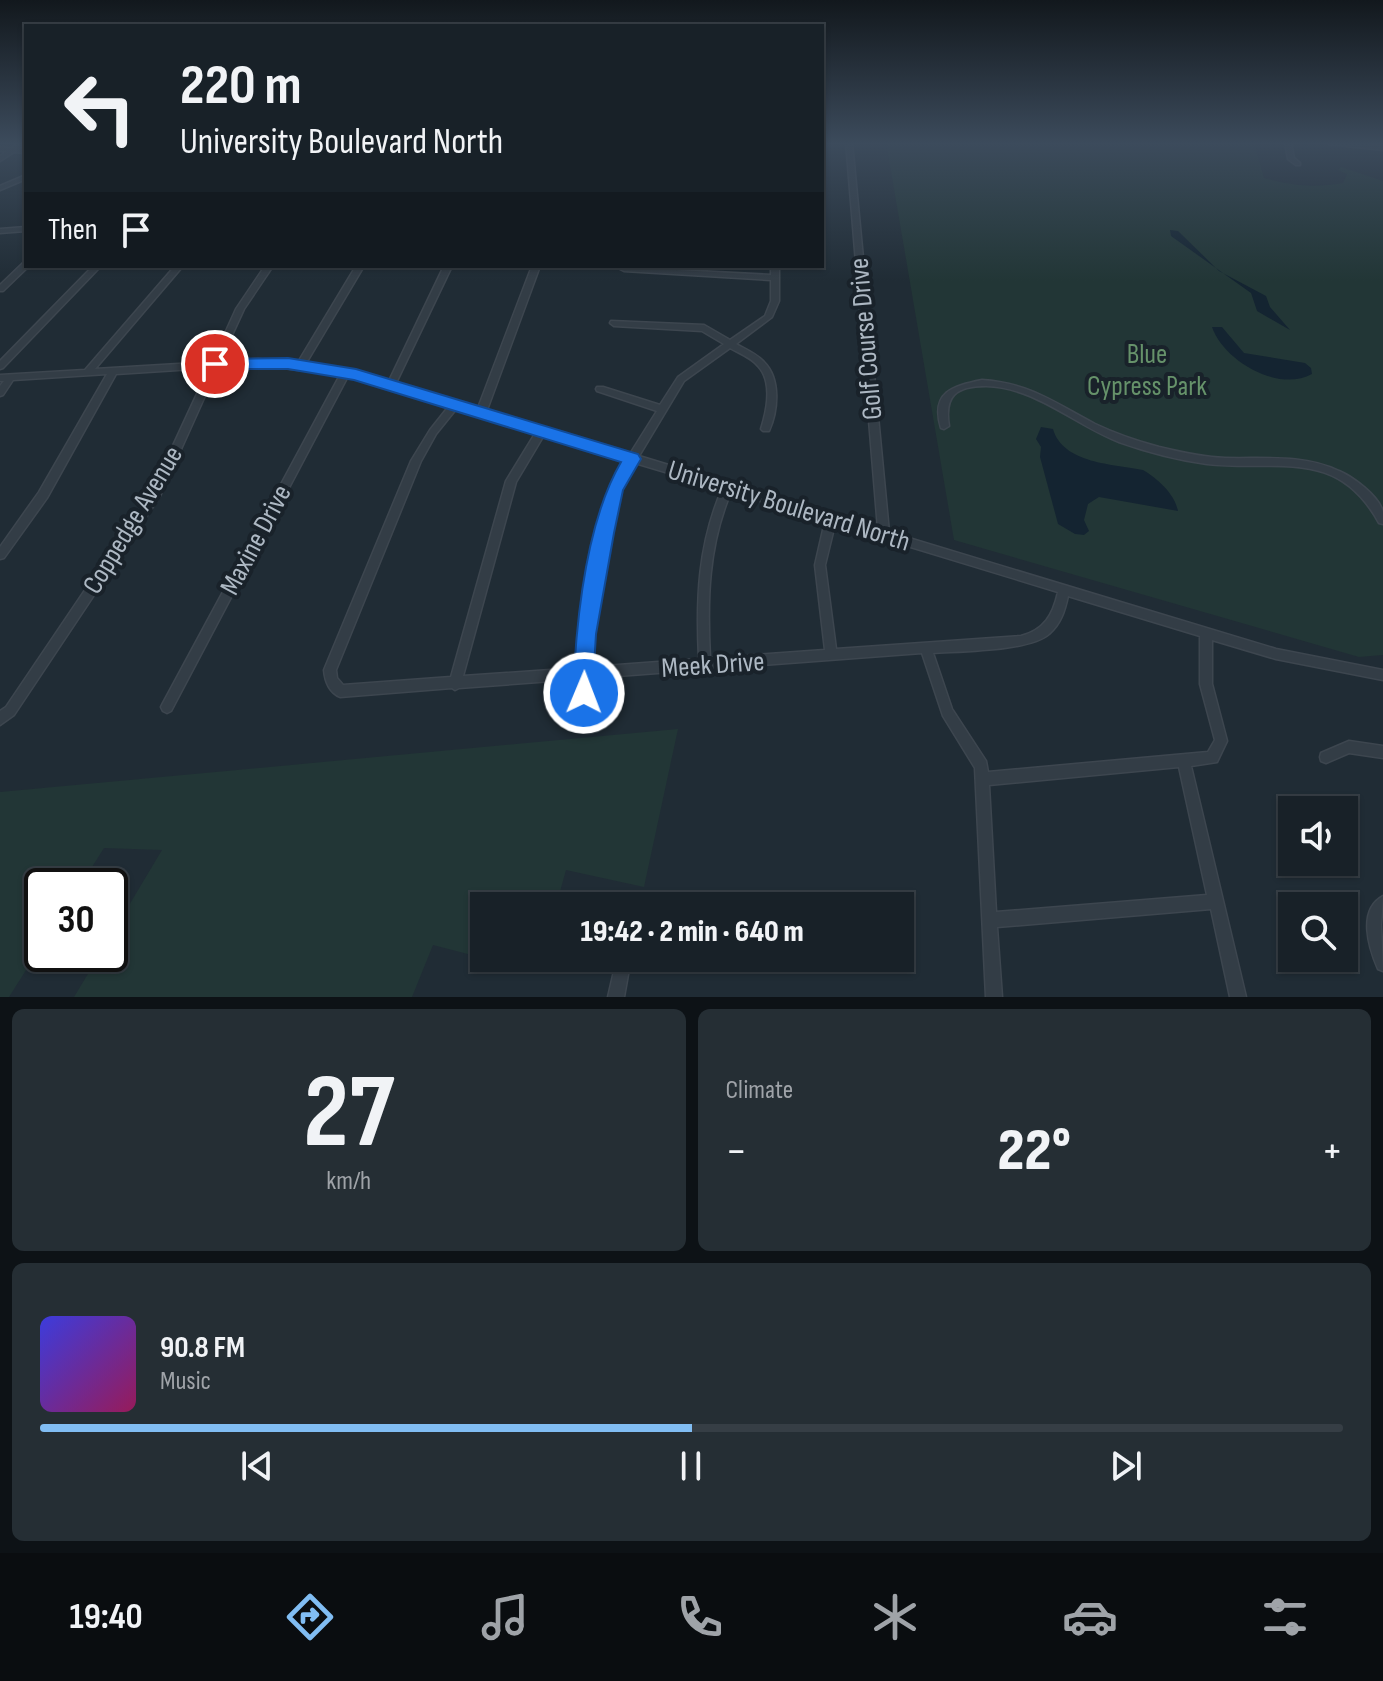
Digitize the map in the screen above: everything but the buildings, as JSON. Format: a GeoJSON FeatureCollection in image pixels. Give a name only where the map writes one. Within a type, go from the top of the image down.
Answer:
{"type":"FeatureCollection","features":[{"type":"Feature","properties":{"kind":"street","name":"Golf Course Drive"},"geometry":{"type":"LineString","coordinates":[[853,189],[884,536]]}},
{"type":"Feature","properties":{"kind":"street"},"geometry":{"type":"LineString","coordinates":[[0,231],[24,229]]}},
{"type":"Feature","properties":{"kind":"street"},"geometry":{"type":"LineString","coordinates":[[0,289],[24,267]]}},
{"type":"Feature","properties":{"kind":"street"},"geometry":{"type":"LineString","coordinates":[[0,366],[95,268]]}},
{"type":"Feature","properties":{"kind":"street"},"geometry":{"type":"LineString","coordinates":[[88,372],[177,268]]}},
{"type":"Feature","properties":{"kind":"street","name":"Coppedge Avenue"},"geometry":{"type":"LineString","coordinates":[[0,719],[27,687],[156,493],[240,309],[268,268]]}},
{"type":"Feature","properties":{"kind":"street"},"geometry":{"type":"LineString","coordinates":[[301,365],[359,268]]}},
{"type":"Feature","properties":{"kind":"street"},"geometry":{"type":"LineString","coordinates":[[391,385],[447,268]]}},
{"type":"Feature","properties":{"kind":"street"},"geometry":{"type":"LineString","coordinates":[[481,413],[535,268]]}},
{"type":"Feature","properties":{"kind":"street"},"geometry":{"type":"LineString","coordinates":[[584,711],[588,616],[614,489],[688,372],[768,317],[775,301],[775,268]]}},
{"type":"Feature","properties":{"kind":"street"},"geometry":{"type":"LineString","coordinates":[[624,269],[775,278]]}},
{"type":"Feature","properties":{"kind":"street"},"geometry":{"type":"LineString","coordinates":[[614,323],[704,328],[761,363],[771,377],[771,413],[766,429]]}},
{"type":"Feature","properties":{"kind":"street","name":"University Boulevard North"},"geometry":{"type":"LineString","coordinates":[[5,378],[215,364],[301,365],[345,373],[1206,633],[1306,662],[1383,675]]}},
{"type":"Feature","properties":{"kind":"street"},"geometry":{"type":"LineString","coordinates":[[0,555],[43,495],[113,371]]}},
{"type":"Feature","properties":{"kind":"street","name":"Maxine Drive"},"geometry":{"type":"LineString","coordinates":[[167,707],[345,373]]}},
{"type":"Feature","properties":{"kind":"street"},"geometry":{"type":"LineString","coordinates":[[0,393],[5,378]]}},
{"type":"Feature","properties":{"kind":"street"},"geometry":{"type":"LineString","coordinates":[[944,426],[944,401],[956,390],[978,385],[1011,386],[1051,402],[1107,433],[1171,453],[1228,463],[1281,462],[1319,466],[1353,483],[1383,520]]}},
{"type":"Feature","properties":{"kind":"street"},"geometry":{"type":"LineString","coordinates":[[600,389],[662,409]]}},
{"type":"Feature","properties":{"kind":"street","name":"Meek Drive"},"geometry":{"type":"LineString","coordinates":[[455,405],[433,432],[416,461],[330,670],[334,685],[340,691],[926,648],[1036,637],[1056,620],[1064,590]]}},
{"type":"Feature","properties":{"kind":"street"},"geometry":{"type":"LineString","coordinates":[[455,684],[511,481],[542,431]]}},
{"type":"Feature","properties":{"kind":"street"},"geometry":{"type":"LineString","coordinates":[[705,665],[703,599],[707,548],[716,513],[728,488]]}},
{"type":"Feature","properties":{"kind":"street"},"geometry":{"type":"LineString","coordinates":[[831,519],[820,565],[831,655]]}},
{"type":"Feature","properties":{"kind":"street"},"geometry":{"type":"LineString","coordinates":[[982,779],[1212,758],[1221,747],[1206,684],[1206,633]]}},
{"type":"Feature","properties":{"kind":"street"},"geometry":{"type":"LineString","coordinates":[[926,648],[938,692],[977,756],[982,779],[994,997]]}},
{"type":"Feature","properties":{"kind":"street"},"geometry":{"type":"LineString","coordinates":[[1326,757],[1349,747],[1383,752]]}},
{"type":"Feature","properties":{"kind":"street"},"geometry":{"type":"LineString","coordinates":[[1184,762],[1238,997]]}},
{"type":"Feature","properties":{"kind":"street"},"geometry":{"type":"LineString","coordinates":[[989,920],[1216,901]]}},
{"type":"Feature","properties":{"kind":"street"},"geometry":{"type":"LineString","coordinates":[[1381,905],[1373,930],[1383,964]]}},
{"type":"Feature","properties":{"kind":"street"},"geometry":{"type":"LineString","coordinates":[[616,997],[621,972]]}},
{"type":"Feature","properties":{"kind":"green space","name":"Blue Cypress Park"},"geometry":{"type":"Polygon","coordinates":[[[894,189],[1383,189],[1383,655],[1359,657],[954,540],[894,189]]]}},
{"type":"Feature","properties":{"kind":"green space"},"geometry":{"type":"Polygon","coordinates":[[[678,729],[644,887],[566,870],[560,892],[470,892],[470,955],[433,945],[412,997],[74,997],[89,972],[128,972],[128,907],[162,850],[104,848],[91,868],[24,868],[25,972],[9,997],[0,997],[0,792],[678,729]]]}},
{"type":"Feature","properties":{"kind":"water"},"geometry":{"type":"Polygon","coordinates":[[[1170,230],[1178,231],[1216,268],[1171,236],[1170,230]]]}},
{"type":"Feature","properties":{"kind":"water"},"geometry":{"type":"Polygon","coordinates":[[[1223,273],[1266,296],[1270,307],[1290,330],[1257,311],[1251,293],[1223,273]]]}},
{"type":"Feature","properties":{"kind":"water"},"geometry":{"type":"Polygon","coordinates":[[[1212,327],[1222,327],[1244,353],[1305,363],[1312,374],[1298,379],[1284,379],[1253,370],[1227,351],[1212,327]]]}},
{"type":"Feature","properties":{"kind":"water"},"geometry":{"type":"Polygon","coordinates":[[[1041,427],[1053,429],[1059,441],[1078,456],[1143,470],[1165,487],[1178,511],[1099,497],[1088,504],[1084,520],[1089,531],[1084,535],[1075,534],[1058,524],[1040,457],[1041,447],[1036,439],[1041,427]]]}},
{"type":"Feature","properties":{"kind":"route"},"geometry":{"type":"LineString","coordinates":[[215,364],[288,363],[356,374],[632,459],[614,489],[604,533],[588,616],[584,693]]}}]}
